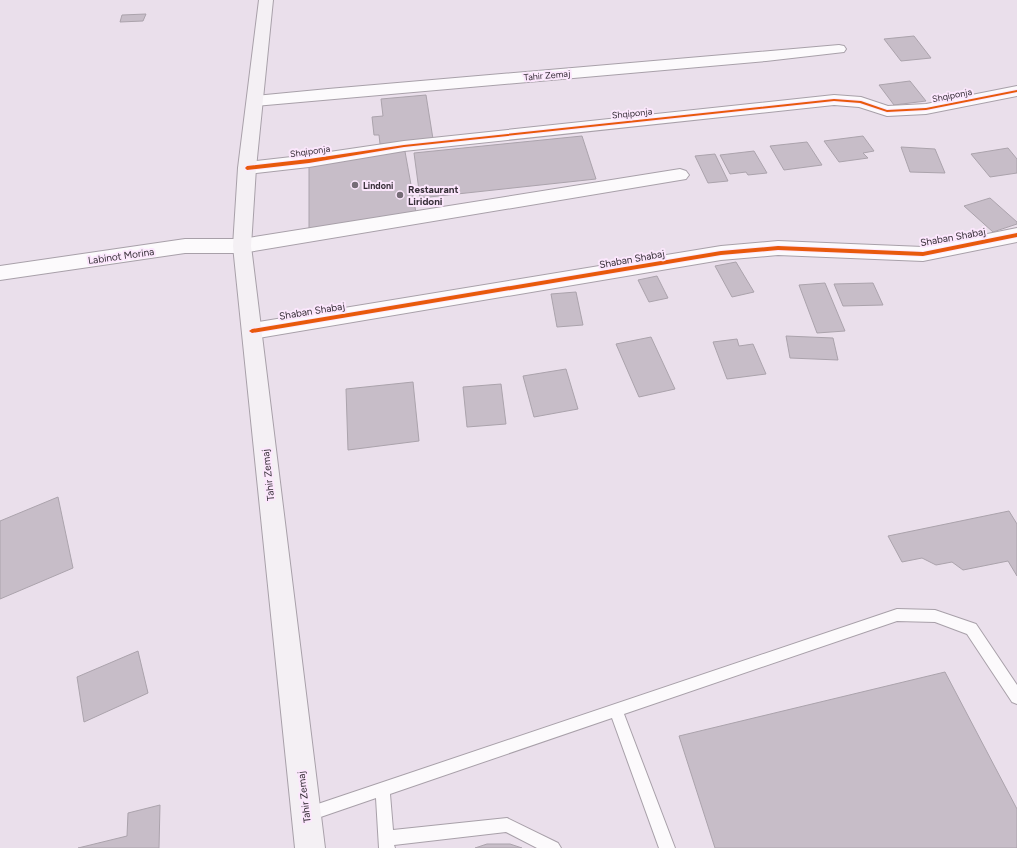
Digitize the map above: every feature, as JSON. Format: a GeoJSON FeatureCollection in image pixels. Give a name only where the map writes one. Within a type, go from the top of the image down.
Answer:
{"type":"FeatureCollection","features":[{"type":"Feature","properties":{"kind":"main road","name":"Tahir Zemaj"},"geometry":{"type":"LineString","coordinates":[[266,0],[248,168],[242,246],[310,848]]}},
{"type":"Feature","properties":{"kind":"street","name":"Tahir Zemaj"},"geometry":{"type":"LineString","coordinates":[[255,101],[383,88],[762,58],[839,49]]}},
{"type":"Feature","properties":{"kind":"street","name":"Shqiponja"},"geometry":{"type":"LineString","coordinates":[[248,168],[309,161],[404,146],[834,100],[861,102],[887,111],[926,109],[1017,91]]}},
{"type":"Feature","properties":{"kind":"street","name":"Labinot Morina"},"geometry":{"type":"LineString","coordinates":[[0,273],[185,246],[242,246],[680,175]]}},
{"type":"Feature","properties":{"kind":"street","name":"Shaban Shabaj"},"geometry":{"type":"LineString","coordinates":[[252,332],[721,254],[778,248],[923,254],[1017,236]]}},
{"type":"Feature","properties":{"kind":"lane"},"geometry":{"type":"LineString","coordinates":[[306,816],[897,615],[935,616],[971,629],[1017,697]]}},
{"type":"Feature","properties":{"kind":"lane"},"geometry":{"type":"LineString","coordinates":[[616,710],[667,848]]}},
{"type":"Feature","properties":{"kind":"lane"},"geometry":{"type":"LineString","coordinates":[[383,790],[387,843],[507,825],[553,848]]}},
{"type":"Feature","properties":{"kind":"building"},"geometry":{"type":"Polygon","coordinates":[[[146,14],[143,21],[120,22],[122,15],[146,14]]]}},
{"type":"Feature","properties":{"kind":"building"},"geometry":{"type":"Polygon","coordinates":[[[914,36],[931,58],[901,61],[884,39],[914,36]]]}},
{"type":"Feature","properties":{"kind":"building"},"geometry":{"type":"Polygon","coordinates":[[[910,81],[926,101],[894,105],[879,85],[910,81]]]}},
{"type":"Feature","properties":{"kind":"building"},"geometry":{"type":"Polygon","coordinates":[[[426,95],[433,139],[380,144],[379,135],[374,135],[372,117],[383,116],[381,99],[426,95]]]}},
{"type":"Feature","properties":{"kind":"building"},"geometry":{"type":"Polygon","coordinates":[[[582,136],[596,179],[420,198],[414,153],[582,136]]]}},
{"type":"Feature","properties":{"kind":"building"},"geometry":{"type":"Polygon","coordinates":[[[863,136],[874,151],[863,153],[868,158],[839,162],[824,141],[863,136]]]}},
{"type":"Feature","properties":{"kind":"building"},"geometry":{"type":"Polygon","coordinates":[[[807,142],[822,165],[784,170],[770,146],[807,142]]]}},
{"type":"Feature","properties":{"kind":"building"},"geometry":{"type":"Polygon","coordinates":[[[404,146],[417,218],[309,235],[309,161],[404,146]]]}},
{"type":"Feature","properties":{"kind":"building"},"geometry":{"type":"Polygon","coordinates":[[[901,147],[935,149],[945,173],[910,172],[901,147]]]}},
{"type":"Feature","properties":{"kind":"building"},"geometry":{"type":"Polygon","coordinates":[[[1008,148],[1017,159],[1017,173],[990,177],[971,154],[1008,148]]]}},
{"type":"Feature","properties":{"kind":"building"},"geometry":{"type":"Polygon","coordinates":[[[754,151],[767,173],[748,175],[746,172],[730,174],[720,155],[754,151]]]}},
{"type":"Feature","properties":{"kind":"building"},"geometry":{"type":"Polygon","coordinates":[[[715,154],[728,181],[708,183],[695,156],[715,154]]]}},
{"type":"Feature","properties":{"kind":"building"},"geometry":{"type":"Polygon","coordinates":[[[990,198],[1017,222],[1017,224],[993,232],[964,206],[990,198]]]}},
{"type":"Feature","properties":{"kind":"building"},"geometry":{"type":"Polygon","coordinates":[[[736,262],[754,292],[732,297],[715,266],[736,262]]]}},
{"type":"Feature","properties":{"kind":"building"},"geometry":{"type":"Polygon","coordinates":[[[657,276],[668,298],[649,302],[638,280],[657,276]]]}},
{"type":"Feature","properties":{"kind":"building"},"geometry":{"type":"Polygon","coordinates":[[[825,283],[845,331],[817,333],[799,285],[825,283]]]}},
{"type":"Feature","properties":{"kind":"building"},"geometry":{"type":"Polygon","coordinates":[[[873,283],[883,305],[843,306],[834,284],[873,283]]]}},
{"type":"Feature","properties":{"kind":"building"},"geometry":{"type":"Polygon","coordinates":[[[576,292],[583,325],[557,327],[551,294],[576,292]]]}},
{"type":"Feature","properties":{"kind":"building"},"geometry":{"type":"Polygon","coordinates":[[[786,336],[833,338],[838,360],[790,358],[786,336]]]}},
{"type":"Feature","properties":{"kind":"building"},"geometry":{"type":"Polygon","coordinates":[[[651,337],[675,389],[639,397],[616,344],[651,337]]]}},
{"type":"Feature","properties":{"kind":"building"},"geometry":{"type":"Polygon","coordinates":[[[737,339],[739,346],[753,344],[766,374],[727,379],[713,342],[737,339]]]}},
{"type":"Feature","properties":{"kind":"building"},"geometry":{"type":"Polygon","coordinates":[[[566,369],[578,409],[534,417],[523,376],[566,369]]]}},
{"type":"Feature","properties":{"kind":"building"},"geometry":{"type":"Polygon","coordinates":[[[413,382],[419,441],[348,450],[346,389],[413,382]]]}},
{"type":"Feature","properties":{"kind":"building"},"geometry":{"type":"Polygon","coordinates":[[[501,384],[506,424],[467,427],[463,387],[501,384]]]}},
{"type":"Feature","properties":{"kind":"building"},"geometry":{"type":"Polygon","coordinates":[[[58,497],[73,568],[0,599],[0,521],[58,497]]]}},
{"type":"Feature","properties":{"kind":"building"},"geometry":{"type":"Polygon","coordinates":[[[1009,511],[1017,524],[1017,576],[1008,561],[963,570],[952,562],[936,565],[922,558],[902,562],[888,536],[1009,511]]]}},
{"type":"Feature","properties":{"kind":"building"},"geometry":{"type":"Polygon","coordinates":[[[138,651],[148,693],[84,722],[77,677],[138,651]]]}},
{"type":"Feature","properties":{"kind":"building"},"geometry":{"type":"Polygon","coordinates":[[[945,672],[1017,809],[1017,848],[715,848],[679,736],[945,672]]]}},
{"type":"Feature","properties":{"kind":"building"},"geometry":{"type":"Polygon","coordinates":[[[160,805],[159,848],[78,848],[127,836],[128,813],[160,805]]]}},
{"type":"Feature","properties":{"kind":"building"},"geometry":{"type":"Polygon","coordinates":[[[487,844],[510,844],[522,848],[475,848],[487,844]]]}},
{"type":"Feature","properties":{"kind":"cycle path"},"geometry":{"type":"LineString","coordinates":[[247,168],[309,161],[404,146],[834,100],[861,102],[887,111],[926,109],[1017,91]]}},
{"type":"Feature","properties":{"kind":"cycle path"},"geometry":{"type":"LineString","coordinates":[[252,331],[721,253],[778,248],[923,254],[1017,235]]}},
{"type":"Feature","properties":{"kind":"place","name":"Lindoni"},"geometry":{"type":"Point","coordinates":[355,185]}},
{"type":"Feature","properties":{"kind":"place","name":"Restaurant Liridoni"},"geometry":{"type":"Point","coordinates":[400,195]}}]}
